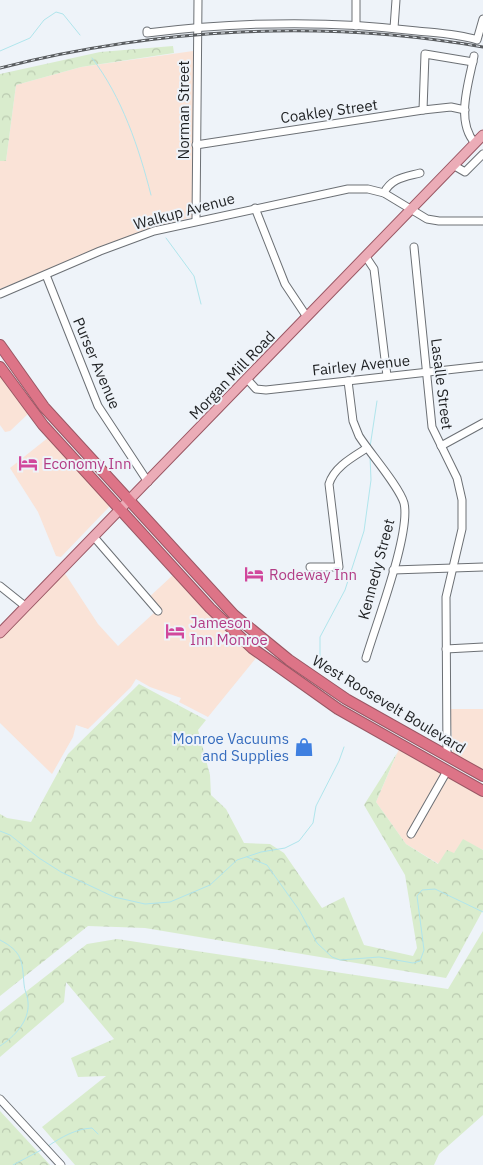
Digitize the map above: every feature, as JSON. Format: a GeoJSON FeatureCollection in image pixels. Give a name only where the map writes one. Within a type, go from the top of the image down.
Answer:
{"type":"FeatureCollection","features":[{"type":"Feature","properties":{"kind":"highway","name":"West Roosevelt Boulevard"},"geometry":{"type":"LineString","coordinates":[[0,345],[44,407],[229,610],[269,645],[346,699],[483,776]]}},
{"type":"Feature","properties":{"kind":"highway","name":"West Roosevelt Boulevard"},"geometry":{"type":"LineString","coordinates":[[0,367],[43,426],[210,608],[252,648],[332,704],[483,791]]}},
{"type":"Feature","properties":{"kind":"highway"},"geometry":{"type":"LineString","coordinates":[[332,704],[340,702],[385,727],[414,737]]}},
{"type":"Feature","properties":{"kind":"highway"},"geometry":{"type":"LineString","coordinates":[[365,724],[402,739],[440,759],[446,759],[447,756]]}},
{"type":"Feature","properties":{"kind":"main road","name":"Morgan Mill Road"},"geometry":{"type":"LineString","coordinates":[[0,633],[483,135]]}},
{"type":"Feature","properties":{"kind":"street","name":"Norman Street"},"geometry":{"type":"LineString","coordinates":[[196,220],[198,0]]}},
{"type":"Feature","properties":{"kind":"street"},"geometry":{"type":"LineString","coordinates":[[356,0],[356,26]]}},
{"type":"Feature","properties":{"kind":"street"},"geometry":{"type":"LineString","coordinates":[[394,28],[396,0]]}},
{"type":"Feature","properties":{"kind":"street"},"geometry":{"type":"LineString","coordinates":[[147,32],[197,27],[276,24],[394,28],[477,40],[483,20]]}},
{"type":"Feature","properties":{"kind":"street"},"geometry":{"type":"LineString","coordinates":[[423,110],[425,54],[473,59],[464,122],[475,143]]}},
{"type":"Feature","properties":{"kind":"street","name":"Coakley Street"},"geometry":{"type":"LineString","coordinates":[[196,145],[423,110],[451,107],[465,110]]}},
{"type":"Feature","properties":{"kind":"street"},"geometry":{"type":"LineString","coordinates":[[453,166],[465,172],[483,154]]}},
{"type":"Feature","properties":{"kind":"street"},"geometry":{"type":"LineString","coordinates":[[384,193],[390,182],[420,173]]}},
{"type":"Feature","properties":{"kind":"street","name":"Walkup Avenue"},"geometry":{"type":"LineString","coordinates":[[0,294],[151,232],[196,220],[356,188],[384,193],[412,208],[422,217],[439,222],[483,221]]}},
{"type":"Feature","properties":{"kind":"street"},"geometry":{"type":"LineString","coordinates":[[255,208],[285,284],[307,317]]}},
{"type":"Feature","properties":{"kind":"street","name":"Lasalle Street"},"geometry":{"type":"LineString","coordinates":[[414,247],[432,427],[457,478],[462,500],[462,528],[446,597],[447,756]]}},
{"type":"Feature","properties":{"kind":"street"},"geometry":{"type":"LineString","coordinates":[[366,257],[374,269],[387,376]]}},
{"type":"Feature","properties":{"kind":"street","name":"Purser Avenue"},"geometry":{"type":"LineString","coordinates":[[46,275],[98,406],[148,482]]}},
{"type":"Feature","properties":{"kind":"street","name":"Fairley Avenue"},"geometry":{"type":"LineString","coordinates":[[247,379],[261,390],[483,366]]}},
{"type":"Feature","properties":{"kind":"street","name":"Kennedy Street"},"geometry":{"type":"LineString","coordinates":[[348,381],[354,426],[403,501],[405,523],[393,570],[366,658]]}},
{"type":"Feature","properties":{"kind":"street"},"geometry":{"type":"LineString","coordinates":[[440,446],[483,423]]}},
{"type":"Feature","properties":{"kind":"street"},"geometry":{"type":"LineString","coordinates":[[310,567],[339,567],[330,497],[331,478],[338,469],[367,448]]}},
{"type":"Feature","properties":{"kind":"street"},"geometry":{"type":"LineString","coordinates":[[94,537],[158,611]]}},
{"type":"Feature","properties":{"kind":"street"},"geometry":{"type":"LineString","coordinates":[[393,570],[483,567]]}},
{"type":"Feature","properties":{"kind":"street"},"geometry":{"type":"LineString","coordinates":[[0,586],[25,606]]}},
{"type":"Feature","properties":{"kind":"street"},"geometry":{"type":"LineString","coordinates":[[446,649],[483,647]]}},
{"type":"Feature","properties":{"kind":"street"},"geometry":{"type":"LineString","coordinates":[[411,834],[447,771]]}},
{"type":"Feature","properties":{"kind":"street"},"geometry":{"type":"LineString","coordinates":[[0,1099],[61,1165]]}},
{"type":"Feature","properties":{"kind":"shaded area"},"geometry":{"type":"Polygon","coordinates":[[[193,51],[201,148],[200,215],[151,228],[0,289],[0,161],[6,161],[16,85],[81,67],[193,51]]]}},
{"type":"Feature","properties":{"kind":"shaded area"},"geometry":{"type":"Polygon","coordinates":[[[0,372],[29,413],[10,431],[5,432],[0,425],[0,372]]]}},
{"type":"Feature","properties":{"kind":"shaded area"},"geometry":{"type":"Polygon","coordinates":[[[49,437],[109,504],[109,507],[61,557],[56,556],[38,512],[10,468],[49,437]]]}},
{"type":"Feature","properties":{"kind":"shaded area"},"geometry":{"type":"Polygon","coordinates":[[[64,572],[98,624],[118,646],[155,612],[146,600],[173,575],[217,623],[256,658],[208,717],[179,702],[181,698],[150,687],[136,679],[131,687],[88,729],[76,725],[73,737],[52,774],[0,723],[0,639],[64,572]]]}},
{"type":"Feature","properties":{"kind":"shaded area"},"geometry":{"type":"Polygon","coordinates":[[[450,709],[483,709],[483,771],[453,753],[450,709]]]}},
{"type":"Feature","properties":{"kind":"shaded area"},"geometry":{"type":"Polygon","coordinates":[[[399,749],[483,796],[483,850],[463,840],[454,853],[439,864],[406,844],[376,802],[399,749]]]}},
{"type":"Feature","properties":{"kind":"green space"},"geometry":{"type":"Polygon","coordinates":[[[173,46],[174,53],[81,67],[16,85],[6,161],[0,161],[0,74],[100,52],[173,46]]]}},
{"type":"Feature","properties":{"kind":"green space"},"geometry":{"type":"Polygon","coordinates":[[[139,684],[206,720],[198,730],[210,775],[211,795],[226,809],[244,843],[270,844],[284,853],[322,908],[344,897],[364,945],[413,956],[417,948],[405,875],[364,805],[397,753],[376,802],[406,844],[438,864],[447,850],[454,853],[463,839],[483,850],[483,910],[446,978],[145,928],[88,926],[0,996],[0,814],[7,818],[31,822],[68,754],[139,684]]]}},
{"type":"Feature","properties":{"kind":"green space"},"geometry":{"type":"Polygon","coordinates":[[[483,931],[483,1115],[439,1154],[434,1165],[75,1165],[42,1127],[106,1076],[78,1077],[71,1058],[114,1039],[66,982],[64,1002],[0,1057],[0,1012],[87,944],[117,939],[448,989],[483,931]]]}},
{"type":"Feature","properties":{"kind":"green space"},"geometry":{"type":"Polygon","coordinates":[[[0,1111],[50,1165],[0,1165],[0,1111]]]}},
{"type":"Feature","properties":{"kind":"waterway"},"geometry":{"type":"LineString","coordinates":[[0,51],[30,38],[44,20],[56,12],[63,14],[80,35]]}},
{"type":"Feature","properties":{"kind":"waterway"},"geometry":{"type":"LineString","coordinates":[[92,58],[103,73],[121,106],[135,141],[151,195]]}},
{"type":"Feature","properties":{"kind":"waterway"},"geometry":{"type":"LineString","coordinates":[[166,238],[194,276],[201,304]]}},
{"type":"Feature","properties":{"kind":"waterway"},"geometry":{"type":"LineString","coordinates":[[370,447],[377,401]]}},
{"type":"Feature","properties":{"kind":"waterway"},"geometry":{"type":"LineString","coordinates":[[328,673],[320,658],[320,637],[345,590],[364,531],[371,480],[370,456]]}},
{"type":"Feature","properties":{"kind":"waterway"},"geometry":{"type":"LineString","coordinates":[[0,831],[10,835],[39,858],[61,872],[114,897],[145,904],[170,902],[210,885],[237,860],[261,852],[285,848],[299,841],[313,823],[316,806],[344,747]]}},
{"type":"Feature","properties":{"kind":"waterway"},"geometry":{"type":"LineString","coordinates":[[247,857],[267,865],[299,910],[317,943],[332,957],[340,960],[379,957],[413,963],[420,961],[424,950],[417,896],[422,890],[435,889],[483,912]]}},
{"type":"Feature","properties":{"kind":"waterway"},"geometry":{"type":"LineString","coordinates":[[0,940],[8,944],[20,958],[28,1002],[24,1022],[11,1038],[0,1046]]}},
{"type":"Feature","properties":{"kind":"waterway"},"geometry":{"type":"LineString","coordinates":[[48,1146],[80,1130],[92,1128],[98,1134]]}},
{"type":"Feature","properties":{"kind":"waterway"},"geometry":{"type":"LineString","coordinates":[[13,1165],[43,1149]]}},
{"type":"Feature","properties":{"kind":"railway"},"geometry":{"type":"LineString","coordinates":[[0,68],[59,54],[119,44],[180,36],[240,32],[362,33],[423,38],[483,47]]}},
{"type":"Feature","properties":{"kind":"place","name":"Economy Inn"},"geometry":{"type":"Point","coordinates":[28,463]}},
{"type":"Feature","properties":{"kind":"place","name":"Rodeway Inn"},"geometry":{"type":"Point","coordinates":[254,574]}},
{"type":"Feature","properties":{"kind":"place","name":"Jameson Inn Monroe"},"geometry":{"type":"Point","coordinates":[175,631]}},
{"type":"Feature","properties":{"kind":"place","name":"Monroe Vacuums and Supplies"},"geometry":{"type":"Point","coordinates":[304,747]}}]}
